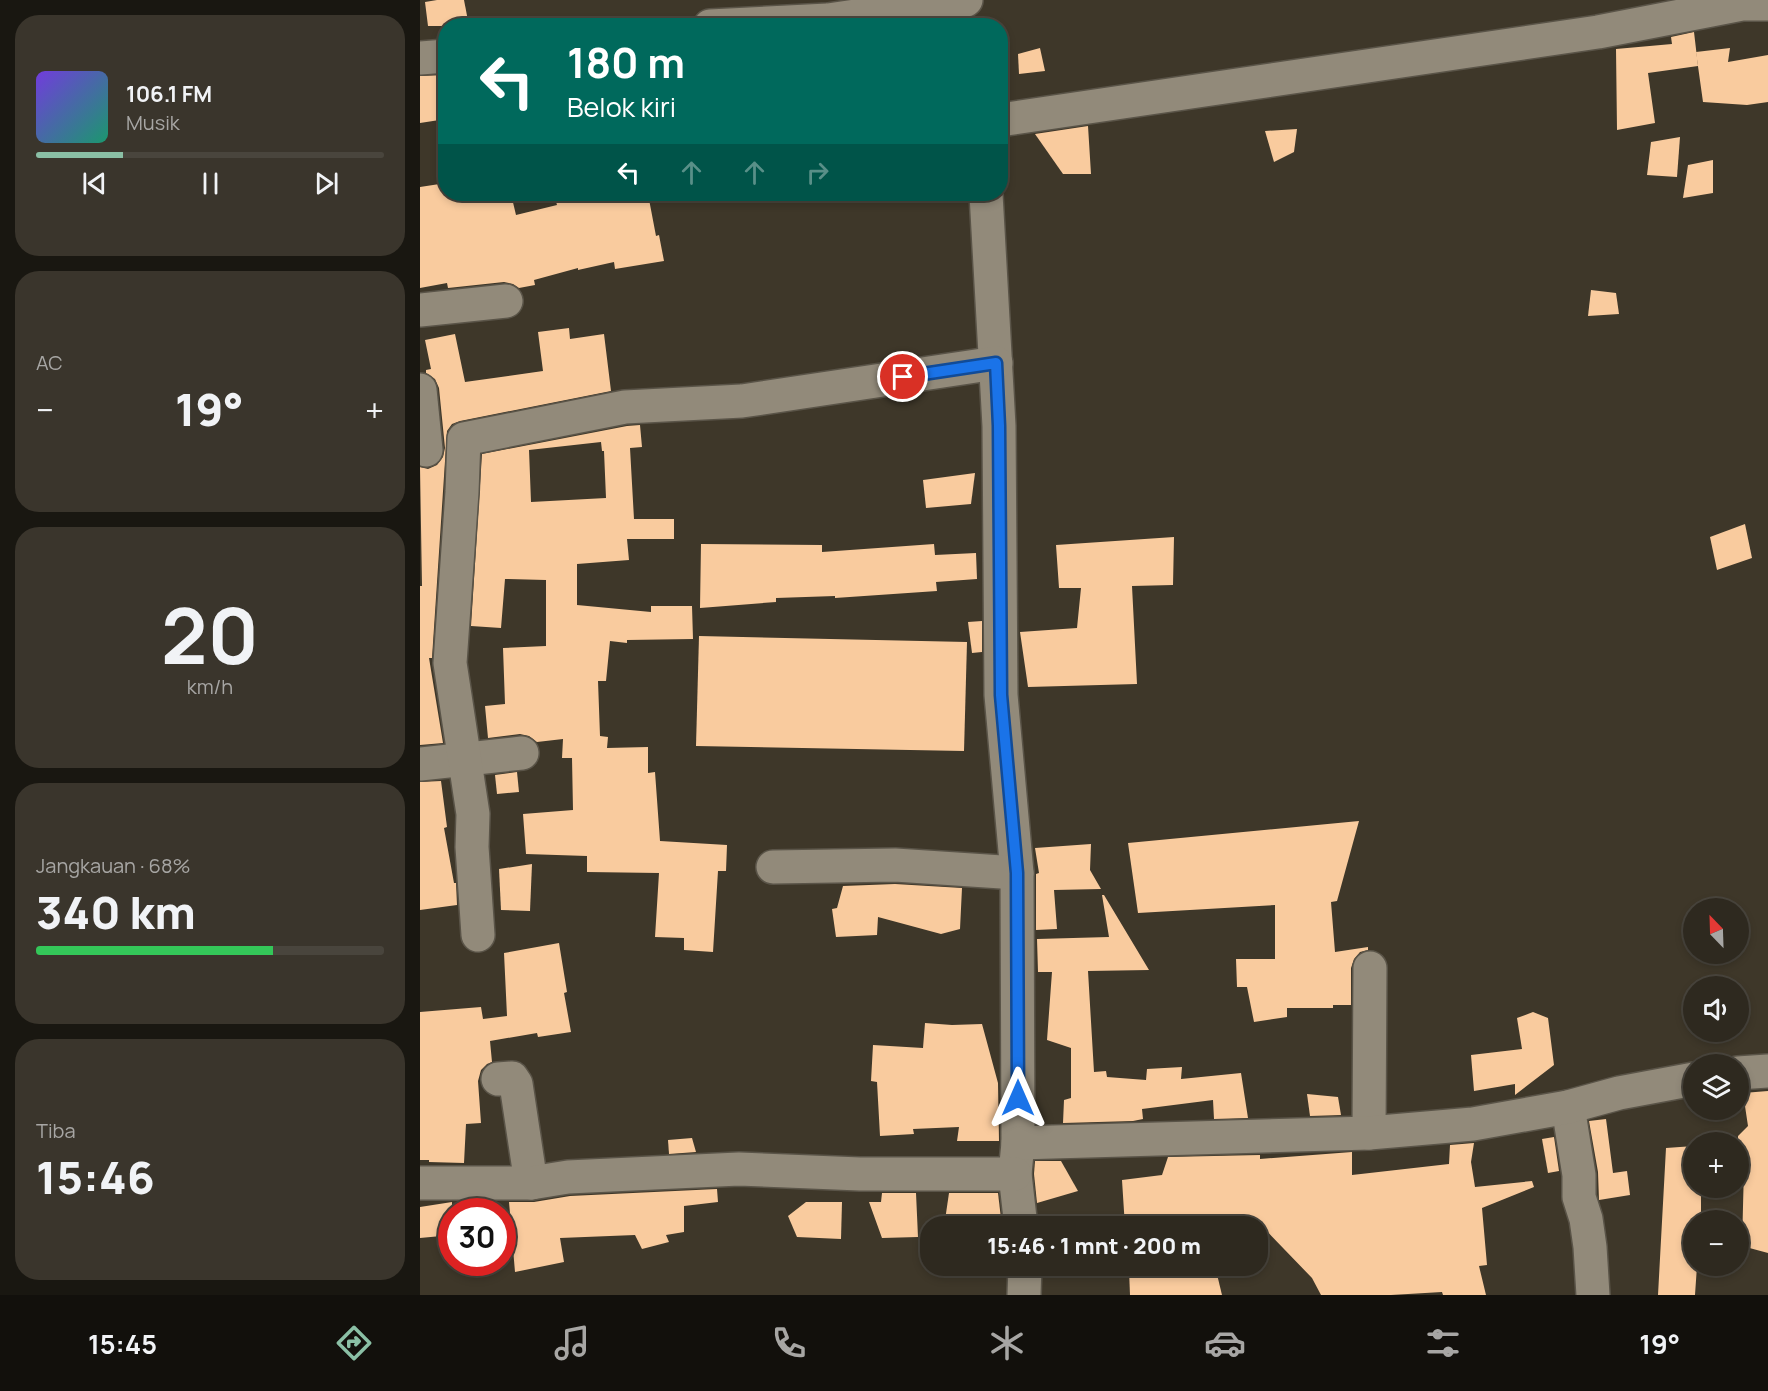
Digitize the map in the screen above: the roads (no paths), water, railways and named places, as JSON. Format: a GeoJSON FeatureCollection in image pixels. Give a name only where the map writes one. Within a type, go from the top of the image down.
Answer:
{"type":"FeatureCollection","features":[{"type":"Feature","properties":{"kind":"street"},"geometry":{"type":"LineString","coordinates":[[842,18],[966,0]]}},
{"type":"Feature","properties":{"kind":"street"},"geometry":{"type":"LineString","coordinates":[[971,0],[972,18]]}},
{"type":"Feature","properties":{"kind":"street"},"geometry":{"type":"LineString","coordinates":[[1008,119],[1598,32],[1742,4],[1768,4]]}},
{"type":"Feature","properties":{"kind":"street"},"geometry":{"type":"LineString","coordinates":[[420,58],[438,57]]}},
{"type":"Feature","properties":{"kind":"street"},"geometry":{"type":"LineString","coordinates":[[987,201],[999,426],[1001,695],[1017,873],[1017,1159],[1020,1216]]}},
{"type":"Feature","properties":{"kind":"street"},"geometry":{"type":"LineString","coordinates":[[420,310],[506,301]]}},
{"type":"Feature","properties":{"kind":"street"},"geometry":{"type":"LineString","coordinates":[[420,390],[423,451],[464,439],[625,407],[742,401],[996,363]]}},
{"type":"Feature","properties":{"kind":"street"},"geometry":{"type":"LineString","coordinates":[[464,439],[450,663],[473,814],[472,847],[478,935]]}},
{"type":"Feature","properties":{"kind":"street"},"geometry":{"type":"LineString","coordinates":[[420,764],[522,753]]}},
{"type":"Feature","properties":{"kind":"street"},"geometry":{"type":"LineString","coordinates":[[772,867],[895,865],[1017,873]]}},
{"type":"Feature","properties":{"kind":"street"},"geometry":{"type":"LineString","coordinates":[[1369,1133],[1370,968]]}},
{"type":"Feature","properties":{"kind":"street"},"geometry":{"type":"LineString","coordinates":[[1749,1072],[1768,1071]]}},
{"type":"Feature","properties":{"kind":"street"},"geometry":{"type":"LineString","coordinates":[[498,1078],[512,1078],[516,1084],[531,1183]]}},
{"type":"Feature","properties":{"kind":"street"},"geometry":{"type":"LineString","coordinates":[[420,1183],[531,1183],[568,1177],[739,1168],[860,1174],[1017,1159],[1369,1133],[1473,1124],[1568,1107],[1619,1093],[1683,1081]]}},
{"type":"Feature","properties":{"kind":"street"},"geometry":{"type":"LineString","coordinates":[[1568,1107],[1579,1175],[1579,1197],[1590,1246],[1593,1295]]}},
{"type":"Feature","properties":{"kind":"street"},"geometry":{"type":"LineString","coordinates":[[1024,1295],[1025,1276]]}}]}
